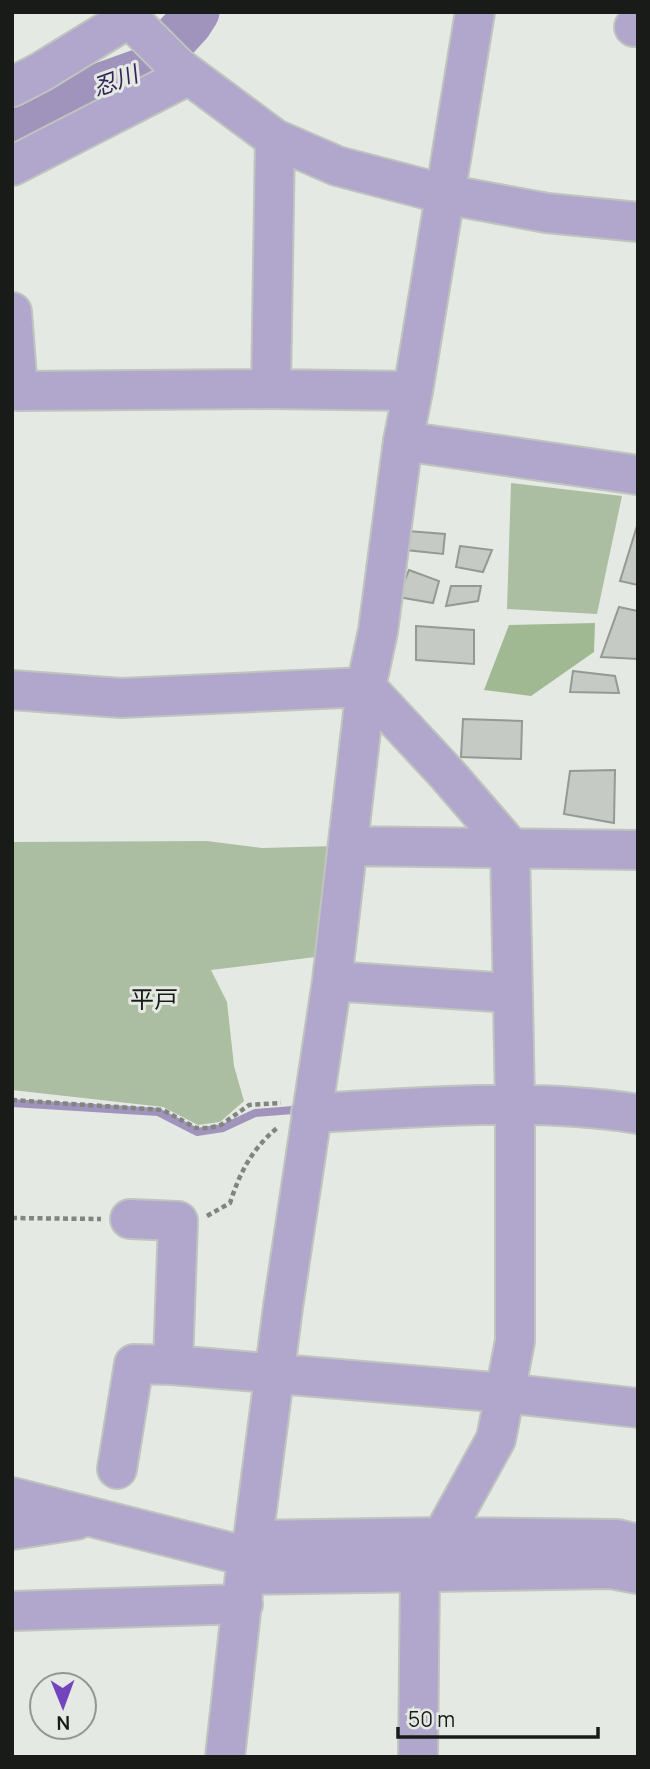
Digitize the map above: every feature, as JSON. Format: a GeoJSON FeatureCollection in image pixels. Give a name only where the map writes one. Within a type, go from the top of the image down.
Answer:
{"type":"FeatureCollection","features":[{"type":"Feature","properties":{"kind":"street"},"geometry":{"type":"LineString","coordinates":[[225,1757],[247,1569],[332,981],[366,687],[378,631],[403,441],[475,12]]}},
{"type":"Feature","properties":{"kind":"street"},"geometry":{"type":"LineString","coordinates":[[12,87],[134,21],[184,71],[275,139],[337,166],[444,194],[547,213],[638,222]]}},
{"type":"Feature","properties":{"kind":"street"},"geometry":{"type":"LineString","coordinates":[[12,166],[184,71]]}},
{"type":"Feature","properties":{"kind":"street"},"geometry":{"type":"LineString","coordinates":[[271,389],[275,139]]}},
{"type":"Feature","properties":{"kind":"street"},"geometry":{"type":"LineString","coordinates":[[12,312],[18,391],[413,391]]}},
{"type":"Feature","properties":{"kind":"street"},"geometry":{"type":"LineString","coordinates":[[403,441],[638,475]]}},
{"type":"Feature","properties":{"kind":"street"},"geometry":{"type":"LineString","coordinates":[[12,691],[121,698],[366,687],[510,847],[515,1104],[515,1341],[496,1439],[420,1572],[418,1757]]}},
{"type":"Feature","properties":{"kind":"street"},"geometry":{"type":"LineString","coordinates":[[348,846],[638,850]]}},
{"type":"Feature","properties":{"kind":"street"},"geometry":{"type":"LineString","coordinates":[[332,981],[511,993]]}},
{"type":"Feature","properties":{"kind":"street"},"geometry":{"type":"LineString","coordinates":[[312,1107],[515,1104],[604,1109],[638,1114]]}},
{"type":"Feature","properties":{"kind":"street"},"geometry":{"type":"LineString","coordinates":[[130,1219],[178,1221],[173,1365]]}},
{"type":"Feature","properties":{"kind":"street"},"geometry":{"type":"LineString","coordinates":[[117,1469],[134,1364],[505,1393],[638,1408]]}},
{"type":"Feature","properties":{"kind":"street"},"geometry":{"type":"LineString","coordinates":[[12,1497],[91,1518],[247,1569],[420,1572],[611,1569],[638,1574]]}},
{"type":"Feature","properties":{"kind":"street"},"geometry":{"type":"LineString","coordinates":[[12,1530],[91,1518]]}},
{"type":"Feature","properties":{"kind":"street"},"geometry":{"type":"LineString","coordinates":[[12,1611],[442,1537],[617,1539],[638,1544]]}},
{"type":"Feature","properties":{"kind":"path"},"geometry":{"type":"LineString","coordinates":[[12,1100],[163,1110],[196,1128],[221,1125],[249,1105],[312,1107]]}},
{"type":"Feature","properties":{"kind":"path"},"geometry":{"type":"LineString","coordinates":[[178,1221],[208,1216],[230,1203],[240,1173],[258,1144],[276,1128],[312,1107]]}},
{"type":"Feature","properties":{"kind":"path"},"geometry":{"type":"LineString","coordinates":[[12,1218],[130,1219]]}},
{"type":"Feature","properties":{"kind":"green space"},"geometry":{"type":"Polygon","coordinates":[[[511,483],[622,496],[597,614],[507,609],[511,483]]]}},
{"type":"Feature","properties":{"kind":"green space"},"geometry":{"type":"Polygon","coordinates":[[[595,623],[594,652],[531,696],[484,690],[509,625],[595,623]]]}},
{"type":"Feature","properties":{"kind":"green space"},"geometry":{"type":"Polygon","coordinates":[[[207,841],[262,848],[336,846],[323,956],[211,970],[227,1002],[234,1066],[244,1101],[220,1122],[198,1125],[163,1107],[12,1090],[12,842],[207,841]]]}},
{"type":"Feature","properties":{"kind":"building"},"geometry":{"type":"Polygon","coordinates":[[[638,526],[638,585],[620,581],[638,526]]]}},
{"type":"Feature","properties":{"kind":"building"},"geometry":{"type":"Polygon","coordinates":[[[408,531],[445,534],[443,554],[406,550],[408,531]]]}},
{"type":"Feature","properties":{"kind":"building"},"geometry":{"type":"Polygon","coordinates":[[[460,546],[492,550],[483,572],[456,567],[460,546]]]}},
{"type":"Feature","properties":{"kind":"building"},"geometry":{"type":"Polygon","coordinates":[[[409,570],[439,581],[433,603],[398,597],[409,570]]]}},
{"type":"Feature","properties":{"kind":"building"},"geometry":{"type":"Polygon","coordinates":[[[451,586],[481,586],[478,601],[446,606],[451,586]]]}},
{"type":"Feature","properties":{"kind":"building"},"geometry":{"type":"Polygon","coordinates":[[[619,607],[638,611],[638,659],[601,657],[619,607]]]}},
{"type":"Feature","properties":{"kind":"building"},"geometry":{"type":"Polygon","coordinates":[[[416,626],[474,630],[474,664],[416,660],[416,626]]]}},
{"type":"Feature","properties":{"kind":"building"},"geometry":{"type":"Polygon","coordinates":[[[573,671],[615,676],[619,693],[570,692],[573,671]]]}},
{"type":"Feature","properties":{"kind":"building"},"geometry":{"type":"Polygon","coordinates":[[[463,719],[522,721],[521,759],[461,757],[463,719]]]}},
{"type":"Feature","properties":{"kind":"building"},"geometry":{"type":"Polygon","coordinates":[[[615,770],[614,823],[564,814],[570,771],[615,770]]]}},
{"type":"Feature","properties":{"kind":"waterway","name":"忍川"},"geometry":{"type":"LineString","coordinates":[[12,118],[146,70],[196,12]]}},
{"type":"Feature","properties":{"kind":"waterway"},"geometry":{"type":"LineString","coordinates":[[12,1103],[158,1112],[197,1132],[223,1128],[255,1113],[293,1110]]}},
{"type":"Feature","properties":{"kind":"district","name":"平戸"},"geometry":{"type":"Point","coordinates":[154,998]}}]}
